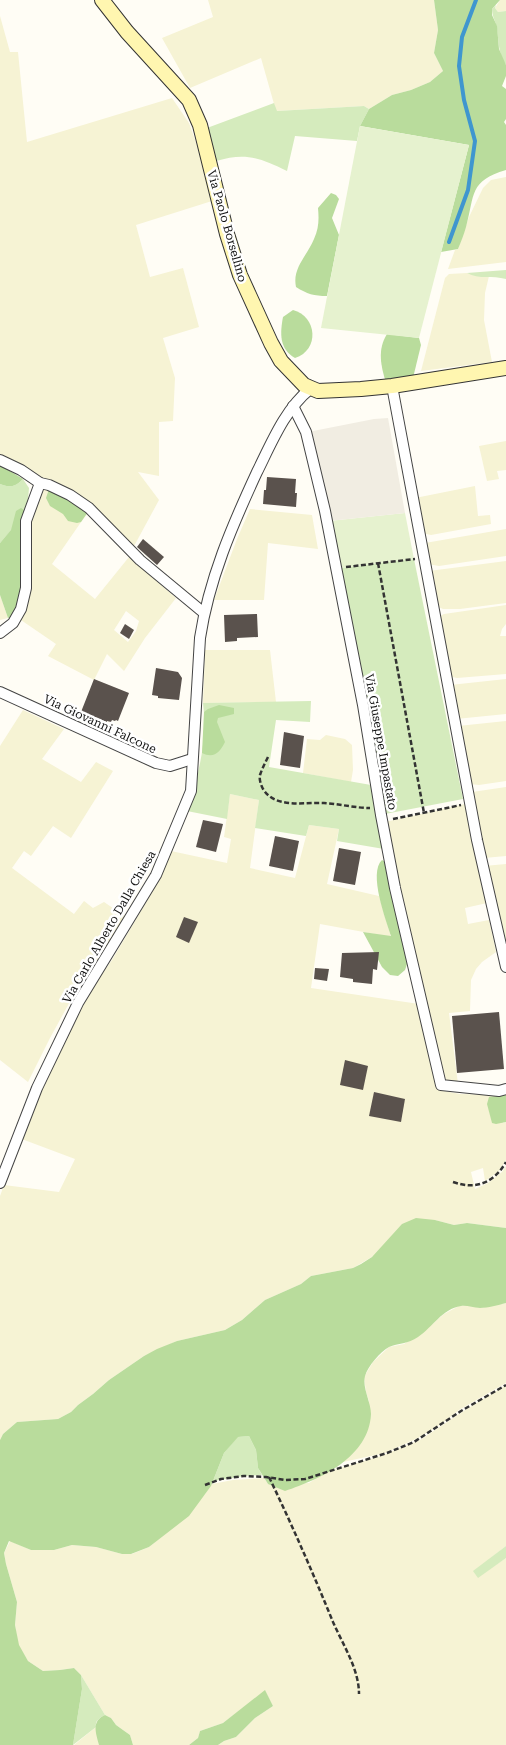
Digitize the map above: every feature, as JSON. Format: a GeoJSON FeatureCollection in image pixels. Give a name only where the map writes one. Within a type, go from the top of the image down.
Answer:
{"type":"FeatureCollection","features":[{"type":"Feature","properties":{"kind":"street","name":"Via Paolo Borsellino"},"geometry":{"type":"LineString","coordinates":[[102,0],[127,32],[189,100],[200,124],[227,234],[240,275],[281,361],[293,375],[310,389]]}},
{"type":"Feature","properties":{"kind":"street"},"geometry":{"type":"LineString","coordinates":[[310,389],[327,391],[392,386],[506,368]]}},
{"type":"Feature","properties":{"kind":"street"},"geometry":{"type":"LineString","coordinates":[[392,386],[470,803],[506,968]]}},
{"type":"Feature","properties":{"kind":"street","name":"Via Carlo Alberto Dalla Chiesa"},"geometry":{"type":"LineString","coordinates":[[0,1183],[37,1088],[78,1002],[156,875],[166,853],[190,791],[200,638],[204,614],[219,560],[268,448],[300,396],[310,389]]}},
{"type":"Feature","properties":{"kind":"street","name":"Via Giuseppe Impastato"},"geometry":{"type":"LineString","coordinates":[[293,406],[306,432],[337,568],[395,888],[441,1085],[499,1091],[506,1089]]}},
{"type":"Feature","properties":{"kind":"street"},"geometry":{"type":"LineString","coordinates":[[0,460],[21,470],[40,483],[70,495],[89,508],[140,560],[204,614]]}},
{"type":"Feature","properties":{"kind":"street"},"geometry":{"type":"LineString","coordinates":[[0,633],[13,622],[22,609],[26,588],[26,521],[40,483]]}},
{"type":"Feature","properties":{"kind":"street","name":"Via Giovanni Falcone"},"geometry":{"type":"LineString","coordinates":[[0,692],[156,763],[170,766],[192,759]]}},
{"type":"Feature","properties":{"kind":"path"},"geometry":{"type":"LineString","coordinates":[[337,568],[424,558]]}},
{"type":"Feature","properties":{"kind":"path"},"geometry":{"type":"LineString","coordinates":[[378,563],[424,813]]}},
{"type":"Feature","properties":{"kind":"path"},"geometry":{"type":"LineString","coordinates":[[268,757],[260,776],[260,785],[265,793],[273,799],[285,802],[327,803],[379,808]]}},
{"type":"Feature","properties":{"kind":"path"},"geometry":{"type":"LineString","coordinates":[[382,822],[470,803]]}},
{"type":"Feature","properties":{"kind":"path"},"geometry":{"type":"LineString","coordinates":[[453,1182],[467,1186],[477,1185],[498,1174],[506,1162]]}},
{"type":"Feature","properties":{"kind":"path"},"geometry":{"type":"LineString","coordinates":[[205,1485],[222,1479],[244,1476],[285,1480],[305,1479],[395,1450],[414,1442],[461,1411],[506,1385]]}},
{"type":"Feature","properties":{"kind":"path"},"geometry":{"type":"LineString","coordinates":[[269,1477],[294,1528],[350,1658],[359,1682],[359,1694]]}},
{"type":"Feature","properties":{"kind":"shaded area"},"geometry":{"type":"Polygon","coordinates":[[[208,0],[434,0],[438,30],[434,53],[443,71],[430,82],[392,95],[369,109],[364,106],[276,111],[261,58],[190,88],[162,38],[213,17],[208,0]]]}},
{"type":"Feature","properties":{"kind":"shaded area"},"geometry":{"type":"Polygon","coordinates":[[[500,0],[506,0],[506,11],[498,12],[495,8],[500,0]]]}},
{"type":"Feature","properties":{"kind":"shaded area"},"geometry":{"type":"Polygon","coordinates":[[[0,16],[10,52],[18,52],[27,142],[172,98],[189,123],[198,148],[212,201],[136,225],[150,277],[183,268],[199,327],[163,338],[175,378],[173,421],[159,422],[159,476],[138,472],[159,500],[133,548],[118,532],[0,457],[0,16]]]}},
{"type":"Feature","properties":{"kind":"shaded area"},"geometry":{"type":"Polygon","coordinates":[[[506,177],[506,262],[448,269],[483,188],[491,180],[506,177]]]}},
{"type":"Feature","properties":{"kind":"shaded area"},"geometry":{"type":"Polygon","coordinates":[[[467,273],[482,277],[489,276],[485,293],[484,320],[492,362],[421,371],[445,278],[449,274],[467,273]]]}},
{"type":"Feature","properties":{"kind":"shaded area"},"geometry":{"type":"Polygon","coordinates":[[[388,418],[405,513],[329,521],[308,432],[388,418]]]}},
{"type":"Feature","properties":{"kind":"shaded area"},"geometry":{"type":"Polygon","coordinates":[[[506,441],[506,470],[497,471],[499,479],[487,481],[479,446],[506,441]]]}},
{"type":"Feature","properties":{"kind":"shaded area"},"geometry":{"type":"Polygon","coordinates":[[[475,486],[478,516],[490,515],[491,524],[431,535],[422,533],[415,498],[475,486]]]}},
{"type":"Feature","properties":{"kind":"shaded area"},"geometry":{"type":"Polygon","coordinates":[[[43,487],[88,512],[52,564],[95,599],[129,557],[176,598],[145,638],[124,671],[107,654],[94,680],[48,656],[56,644],[18,618],[27,524],[43,487]],[[126,611],[114,630],[128,642],[136,631],[139,621],[126,611]]]}},
{"type":"Feature","properties":{"kind":"shaded area"},"geometry":{"type":"Polygon","coordinates":[[[250,509],[312,515],[318,549],[268,543],[264,600],[214,600],[237,539],[250,509]]]}},
{"type":"Feature","properties":{"kind":"shaded area"},"geometry":{"type":"Polygon","coordinates":[[[506,529],[506,556],[439,566],[428,564],[425,543],[506,529]]]}},
{"type":"Feature","properties":{"kind":"shaded area"},"geometry":{"type":"Polygon","coordinates":[[[506,561],[506,603],[460,609],[443,609],[436,606],[429,571],[506,561]]]}},
{"type":"Feature","properties":{"kind":"shaded area"},"geometry":{"type":"Polygon","coordinates":[[[0,595],[8,618],[0,620],[0,595]]]}},
{"type":"Feature","properties":{"kind":"shaded area"},"geometry":{"type":"Polygon","coordinates":[[[506,605],[506,624],[500,636],[506,636],[506,674],[457,678],[448,676],[438,617],[444,614],[506,605]]]}},
{"type":"Feature","properties":{"kind":"shaded area"},"geometry":{"type":"Polygon","coordinates":[[[205,650],[270,650],[276,702],[203,703],[205,650]]]}},
{"type":"Feature","properties":{"kind":"shaded area"},"geometry":{"type":"Polygon","coordinates":[[[506,679],[506,714],[456,719],[450,685],[506,679]]]}},
{"type":"Feature","properties":{"kind":"shaded area"},"geometry":{"type":"Polygon","coordinates":[[[23,710],[64,729],[42,759],[81,782],[96,762],[113,771],[71,838],[53,826],[31,856],[24,851],[12,868],[74,914],[84,901],[93,908],[104,902],[126,917],[73,996],[28,1082],[0,1060],[0,746],[23,710]]]}},
{"type":"Feature","properties":{"kind":"shaded area"},"geometry":{"type":"Polygon","coordinates":[[[506,721],[506,781],[479,785],[470,784],[458,726],[506,721]]]}},
{"type":"Feature","properties":{"kind":"shaded area"},"geometry":{"type":"Polygon","coordinates":[[[326,735],[345,739],[352,745],[353,770],[351,782],[303,773],[307,739],[320,740],[326,735]]]}},
{"type":"Feature","properties":{"kind":"shaded area"},"geometry":{"type":"Polygon","coordinates":[[[506,787],[506,856],[484,858],[472,792],[506,787]]]}},
{"type":"Feature","properties":{"kind":"shaded area"},"geometry":{"type":"Polygon","coordinates":[[[230,794],[259,800],[250,868],[295,878],[309,825],[339,829],[327,884],[379,896],[391,937],[320,924],[311,988],[419,1004],[436,1082],[444,1091],[460,1094],[500,1095],[503,1123],[506,1122],[506,1160],[499,1171],[485,1181],[483,1168],[471,1172],[475,1189],[488,1183],[502,1172],[506,1166],[506,1228],[467,1223],[454,1225],[435,1220],[353,1268],[311,1276],[301,1284],[265,1300],[242,1320],[225,1330],[177,1341],[144,1356],[109,1380],[71,1412],[58,1419],[17,1422],[3,1434],[0,1440],[0,1196],[4,1185],[59,1192],[75,1159],[19,1138],[45,1077],[85,998],[112,960],[151,894],[171,851],[227,863],[231,839],[224,837],[230,794]]]}},
{"type":"Feature","properties":{"kind":"shaded area"},"geometry":{"type":"Polygon","coordinates":[[[465,804],[487,903],[465,908],[468,924],[489,920],[496,952],[482,962],[471,980],[470,1011],[449,1013],[458,1084],[448,1082],[444,1076],[385,822],[465,804]]]}},
{"type":"Feature","properties":{"kind":"shaded area"},"geometry":{"type":"Polygon","coordinates":[[[506,864],[506,957],[484,866],[506,864]]]}},
{"type":"Feature","properties":{"kind":"shaded area"},"geometry":{"type":"Polygon","coordinates":[[[506,1303],[506,1383],[459,1410],[418,1438],[385,1453],[343,1462],[356,1449],[369,1401],[364,1377],[373,1362],[389,1347],[404,1344],[444,1314],[459,1306],[468,1305],[480,1308],[506,1303]]]}},
{"type":"Feature","properties":{"kind":"shaded area"},"geometry":{"type":"Polygon","coordinates":[[[506,1385],[506,1546],[492,1557],[494,1566],[506,1558],[506,1745],[218,1745],[236,1737],[255,1718],[273,1706],[265,1691],[223,1723],[200,1731],[198,1738],[189,1745],[133,1745],[130,1735],[105,1715],[81,1675],[74,1668],[43,1671],[28,1661],[18,1645],[15,1625],[17,1602],[4,1553],[10,1541],[31,1550],[54,1550],[72,1545],[96,1547],[122,1554],[132,1554],[149,1547],[171,1529],[205,1494],[212,1484],[233,1480],[264,1478],[268,1484],[309,1483],[326,1472],[378,1457],[420,1440],[506,1385]]]}},
{"type":"Feature","properties":{"kind":"shaded area"},"geometry":{"type":"Polygon","coordinates":[[[96,1727],[99,1745],[74,1745],[96,1727]]]}},
{"type":"Feature","properties":{"kind":"green space"},"geometry":{"type":"Polygon","coordinates":[[[434,0],[500,0],[492,9],[492,15],[497,26],[499,49],[506,65],[506,76],[502,86],[506,89],[506,119],[504,122],[506,125],[506,170],[494,174],[479,184],[473,197],[466,227],[458,249],[441,252],[469,145],[360,126],[369,109],[392,95],[430,82],[443,71],[434,53],[438,30],[434,0]]]}},
{"type":"Feature","properties":{"kind":"green space"},"geometry":{"type":"Polygon","coordinates":[[[496,5],[495,8],[498,12],[506,11],[506,65],[500,52],[492,12],[496,5]]]}},
{"type":"Feature","properties":{"kind":"green space"},"geometry":{"type":"Polygon","coordinates":[[[274,103],[277,111],[364,106],[369,109],[360,126],[357,141],[295,136],[287,171],[253,158],[236,157],[216,161],[207,128],[274,103]]]}},
{"type":"Feature","properties":{"kind":"green space"},"geometry":{"type":"Polygon","coordinates":[[[360,126],[469,145],[419,338],[321,328],[360,126]]]}},
{"type":"Feature","properties":{"kind":"green space"},"geometry":{"type":"Polygon","coordinates":[[[331,193],[339,199],[332,218],[339,235],[327,296],[318,296],[296,287],[295,280],[298,268],[317,231],[318,208],[331,193]]]}},
{"type":"Feature","properties":{"kind":"green space"},"geometry":{"type":"Polygon","coordinates":[[[506,270],[506,279],[476,276],[467,273],[506,270]]]}},
{"type":"Feature","properties":{"kind":"green space"},"geometry":{"type":"Polygon","coordinates":[[[293,310],[301,313],[307,319],[312,333],[312,341],[309,348],[295,358],[286,350],[281,335],[283,317],[293,310]]]}},
{"type":"Feature","properties":{"kind":"green space"},"geometry":{"type":"Polygon","coordinates":[[[387,334],[419,338],[421,345],[413,378],[386,383],[381,364],[381,352],[387,334]]]}},
{"type":"Feature","properties":{"kind":"green space"},"geometry":{"type":"Polygon","coordinates":[[[0,465],[23,479],[13,486],[0,484],[0,465]]]}},
{"type":"Feature","properties":{"kind":"green space"},"geometry":{"type":"Polygon","coordinates":[[[23,479],[29,488],[27,512],[0,543],[0,484],[13,486],[23,479]]]}},
{"type":"Feature","properties":{"kind":"green space"},"geometry":{"type":"Polygon","coordinates":[[[49,489],[63,494],[88,512],[81,522],[68,521],[63,514],[50,506],[46,498],[49,489]]]}},
{"type":"Feature","properties":{"kind":"green space"},"geometry":{"type":"Polygon","coordinates":[[[21,508],[27,512],[21,604],[15,616],[8,618],[0,595],[0,543],[11,530],[16,511],[21,508]]]}},
{"type":"Feature","properties":{"kind":"green space"},"geometry":{"type":"Polygon","coordinates":[[[405,513],[414,559],[339,568],[329,521],[405,513]]]}},
{"type":"Feature","properties":{"kind":"green space"},"geometry":{"type":"Polygon","coordinates":[[[414,559],[463,799],[385,814],[339,568],[414,559]]]}},
{"type":"Feature","properties":{"kind":"green space"},"geometry":{"type":"Polygon","coordinates":[[[311,701],[310,722],[276,720],[269,767],[371,785],[384,849],[337,841],[339,829],[309,825],[306,836],[255,828],[259,800],[230,794],[227,819],[187,811],[201,758],[204,731],[203,703],[311,701]]]}},
{"type":"Feature","properties":{"kind":"green space"},"geometry":{"type":"Polygon","coordinates":[[[219,705],[234,708],[234,714],[218,718],[217,722],[225,742],[216,754],[206,755],[202,753],[204,712],[219,705]]]}},
{"type":"Feature","properties":{"kind":"green space"},"geometry":{"type":"Polygon","coordinates":[[[382,860],[387,863],[408,961],[405,970],[398,976],[390,975],[382,967],[363,932],[391,936],[377,886],[378,866],[382,860]]]}},
{"type":"Feature","properties":{"kind":"green space"},"geometry":{"type":"Polygon","coordinates":[[[506,1095],[506,1122],[492,1123],[487,1104],[489,1097],[506,1095]]]}},
{"type":"Feature","properties":{"kind":"green space"},"geometry":{"type":"Polygon","coordinates":[[[416,1218],[454,1225],[467,1223],[506,1228],[506,1303],[483,1308],[463,1306],[454,1308],[443,1314],[418,1337],[389,1347],[382,1352],[367,1372],[364,1381],[371,1414],[368,1429],[362,1442],[352,1454],[328,1473],[285,1491],[268,1484],[258,1468],[256,1450],[249,1436],[238,1437],[224,1453],[211,1486],[189,1516],[149,1547],[131,1554],[122,1554],[96,1547],[72,1545],[54,1550],[31,1550],[9,1541],[4,1553],[17,1602],[15,1625],[19,1645],[28,1661],[43,1671],[74,1668],[81,1675],[82,1689],[73,1745],[0,1745],[0,1440],[3,1434],[17,1422],[58,1419],[71,1412],[109,1380],[157,1349],[177,1341],[225,1330],[242,1320],[265,1300],[301,1284],[311,1276],[353,1268],[361,1264],[372,1257],[402,1224],[416,1218]]]}},
{"type":"Feature","properties":{"kind":"green space"},"geometry":{"type":"Polygon","coordinates":[[[249,1436],[256,1450],[258,1468],[262,1475],[213,1481],[224,1453],[237,1437],[249,1436]]]}},
{"type":"Feature","properties":{"kind":"green space"},"geometry":{"type":"Polygon","coordinates":[[[506,1546],[506,1558],[478,1578],[473,1571],[506,1546]]]}},
{"type":"Feature","properties":{"kind":"green space"},"geometry":{"type":"Polygon","coordinates":[[[81,1675],[105,1715],[98,1720],[96,1727],[73,1745],[82,1689],[81,1675]]]}},
{"type":"Feature","properties":{"kind":"green space"},"geometry":{"type":"Polygon","coordinates":[[[265,1690],[273,1706],[255,1718],[236,1737],[218,1745],[189,1745],[198,1738],[200,1731],[223,1723],[265,1690]]]}},
{"type":"Feature","properties":{"kind":"green space"},"geometry":{"type":"Polygon","coordinates":[[[105,1715],[130,1735],[133,1745],[99,1745],[96,1724],[105,1715]]]}},
{"type":"Feature","properties":{"kind":"building"},"geometry":{"type":"Polygon","coordinates":[[[267,477],[296,479],[296,507],[263,504],[267,477]]]}},
{"type":"Feature","properties":{"kind":"building"},"geometry":{"type":"Polygon","coordinates":[[[143,539],[164,557],[157,565],[137,547],[143,539]]]}},
{"type":"Feature","properties":{"kind":"building"},"geometry":{"type":"Polygon","coordinates":[[[257,614],[258,637],[237,638],[237,641],[225,642],[224,615],[257,614]]]}},
{"type":"Feature","properties":{"kind":"building"},"geometry":{"type":"Polygon","coordinates":[[[125,624],[134,630],[129,639],[120,633],[125,624]]]}},
{"type":"Feature","properties":{"kind":"building"},"geometry":{"type":"Polygon","coordinates":[[[156,668],[178,672],[182,678],[179,700],[158,698],[158,696],[152,695],[156,668]]]}},
{"type":"Feature","properties":{"kind":"building"},"geometry":{"type":"Polygon","coordinates":[[[94,679],[129,693],[118,721],[112,720],[107,722],[81,712],[94,679]]]}},
{"type":"Feature","properties":{"kind":"building"},"geometry":{"type":"Polygon","coordinates":[[[284,732],[304,736],[300,768],[280,765],[284,732]]]}},
{"type":"Feature","properties":{"kind":"building"},"geometry":{"type":"Polygon","coordinates":[[[203,820],[223,824],[216,852],[196,847],[203,820]]]}},
{"type":"Feature","properties":{"kind":"building"},"geometry":{"type":"Polygon","coordinates":[[[275,836],[299,841],[293,871],[269,866],[275,836]]]}},
{"type":"Feature","properties":{"kind":"building"},"geometry":{"type":"Polygon","coordinates":[[[339,848],[361,852],[355,885],[333,881],[339,848]]]}},
{"type":"Feature","properties":{"kind":"building"},"geometry":{"type":"Polygon","coordinates":[[[184,917],[198,922],[189,943],[176,937],[184,917]]]}},
{"type":"Feature","properties":{"kind":"building"},"geometry":{"type":"Polygon","coordinates":[[[379,952],[377,970],[373,969],[372,984],[353,982],[353,979],[340,977],[342,953],[379,952]]]}},
{"type":"Feature","properties":{"kind":"building"},"geometry":{"type":"Polygon","coordinates":[[[315,968],[329,969],[327,981],[314,979],[315,968]]]}},
{"type":"Feature","properties":{"kind":"building"},"geometry":{"type":"Polygon","coordinates":[[[499,1012],[504,1069],[457,1073],[452,1016],[499,1012]]]}},
{"type":"Feature","properties":{"kind":"building"},"geometry":{"type":"Polygon","coordinates":[[[345,1060],[368,1066],[363,1090],[340,1085],[345,1060]]]}},
{"type":"Feature","properties":{"kind":"building"},"geometry":{"type":"Polygon","coordinates":[[[374,1092],[405,1099],[401,1122],[369,1116],[374,1092]]]}},
{"type":"Feature","properties":{"kind":"waterway"},"geometry":{"type":"LineString","coordinates":[[449,242],[468,190],[475,141],[464,100],[459,66],[462,37],[476,0]]}}]}
